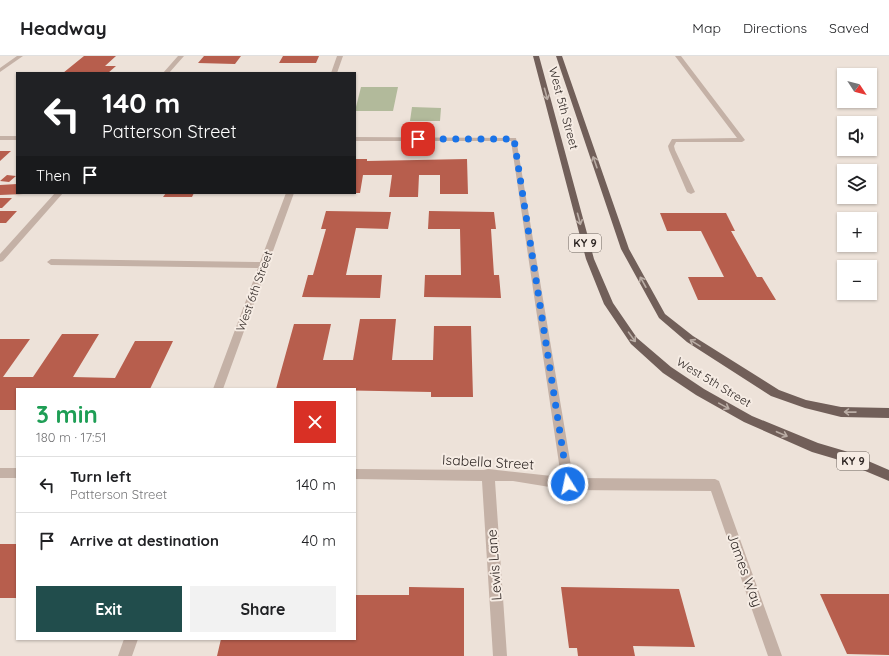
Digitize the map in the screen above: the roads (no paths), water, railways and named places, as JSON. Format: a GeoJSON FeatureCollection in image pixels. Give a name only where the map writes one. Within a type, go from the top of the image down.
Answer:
{"type":"FeatureCollection","features":[{"type":"Feature","properties":{"kind":"main road","name":"West 5th Street"},"geometry":{"type":"LineString","coordinates":[[536,56],[590,259],[609,304],[634,341],[667,370],[700,392],[748,419],[816,448],[840,455],[889,476]]}},
{"type":"Feature","properties":{"kind":"main road","name":"West 5th Street"},"geometry":{"type":"LineString","coordinates":[[559,56],[625,249],[662,316],[690,340],[775,393],[805,404],[841,412],[889,413]]}},
{"type":"Feature","properties":{"kind":"street"},"geometry":{"type":"LineString","coordinates":[[0,70],[20,56]]}},
{"type":"Feature","properties":{"kind":"street"},"geometry":{"type":"LineString","coordinates":[[167,72],[181,56]]}},
{"type":"Feature","properties":{"kind":"street"},"geometry":{"type":"LineString","coordinates":[[334,72],[340,56]]}},
{"type":"Feature","properties":{"kind":"street"},"geometry":{"type":"LineString","coordinates":[[678,56],[742,140],[674,140],[671,146],[672,150],[691,192]]}},
{"type":"Feature","properties":{"kind":"street"},"geometry":{"type":"LineString","coordinates":[[0,138],[16,138]]}},
{"type":"Feature","properties":{"kind":"street"},"geometry":{"type":"LineString","coordinates":[[356,139],[514,139],[568,484]]}},
{"type":"Feature","properties":{"kind":"street"},"geometry":{"type":"LineString","coordinates":[[0,259],[58,194]]}},
{"type":"Feature","properties":{"kind":"street","name":"West 6th Street"},"geometry":{"type":"LineString","coordinates":[[218,388],[290,194]]}},
{"type":"Feature","properties":{"kind":"street"},"geometry":{"type":"LineString","coordinates":[[51,262],[264,265]]}},
{"type":"Feature","properties":{"kind":"street"},"geometry":{"type":"LineString","coordinates":[[0,473],[16,473]]}},
{"type":"Feature","properties":{"kind":"street","name":"Isabella Street"},"geometry":{"type":"LineString","coordinates":[[356,474],[488,474],[568,484],[715,485]]}},
{"type":"Feature","properties":{"kind":"street","name":"Lewis Lane"},"geometry":{"type":"LineString","coordinates":[[488,474],[500,656]]}},
{"type":"Feature","properties":{"kind":"street","name":"James Way"},"geometry":{"type":"LineString","coordinates":[[715,485],[776,656]]}},
{"type":"Feature","properties":{"kind":"street"},"geometry":{"type":"LineString","coordinates":[[125,656],[131,640]]}}]}
